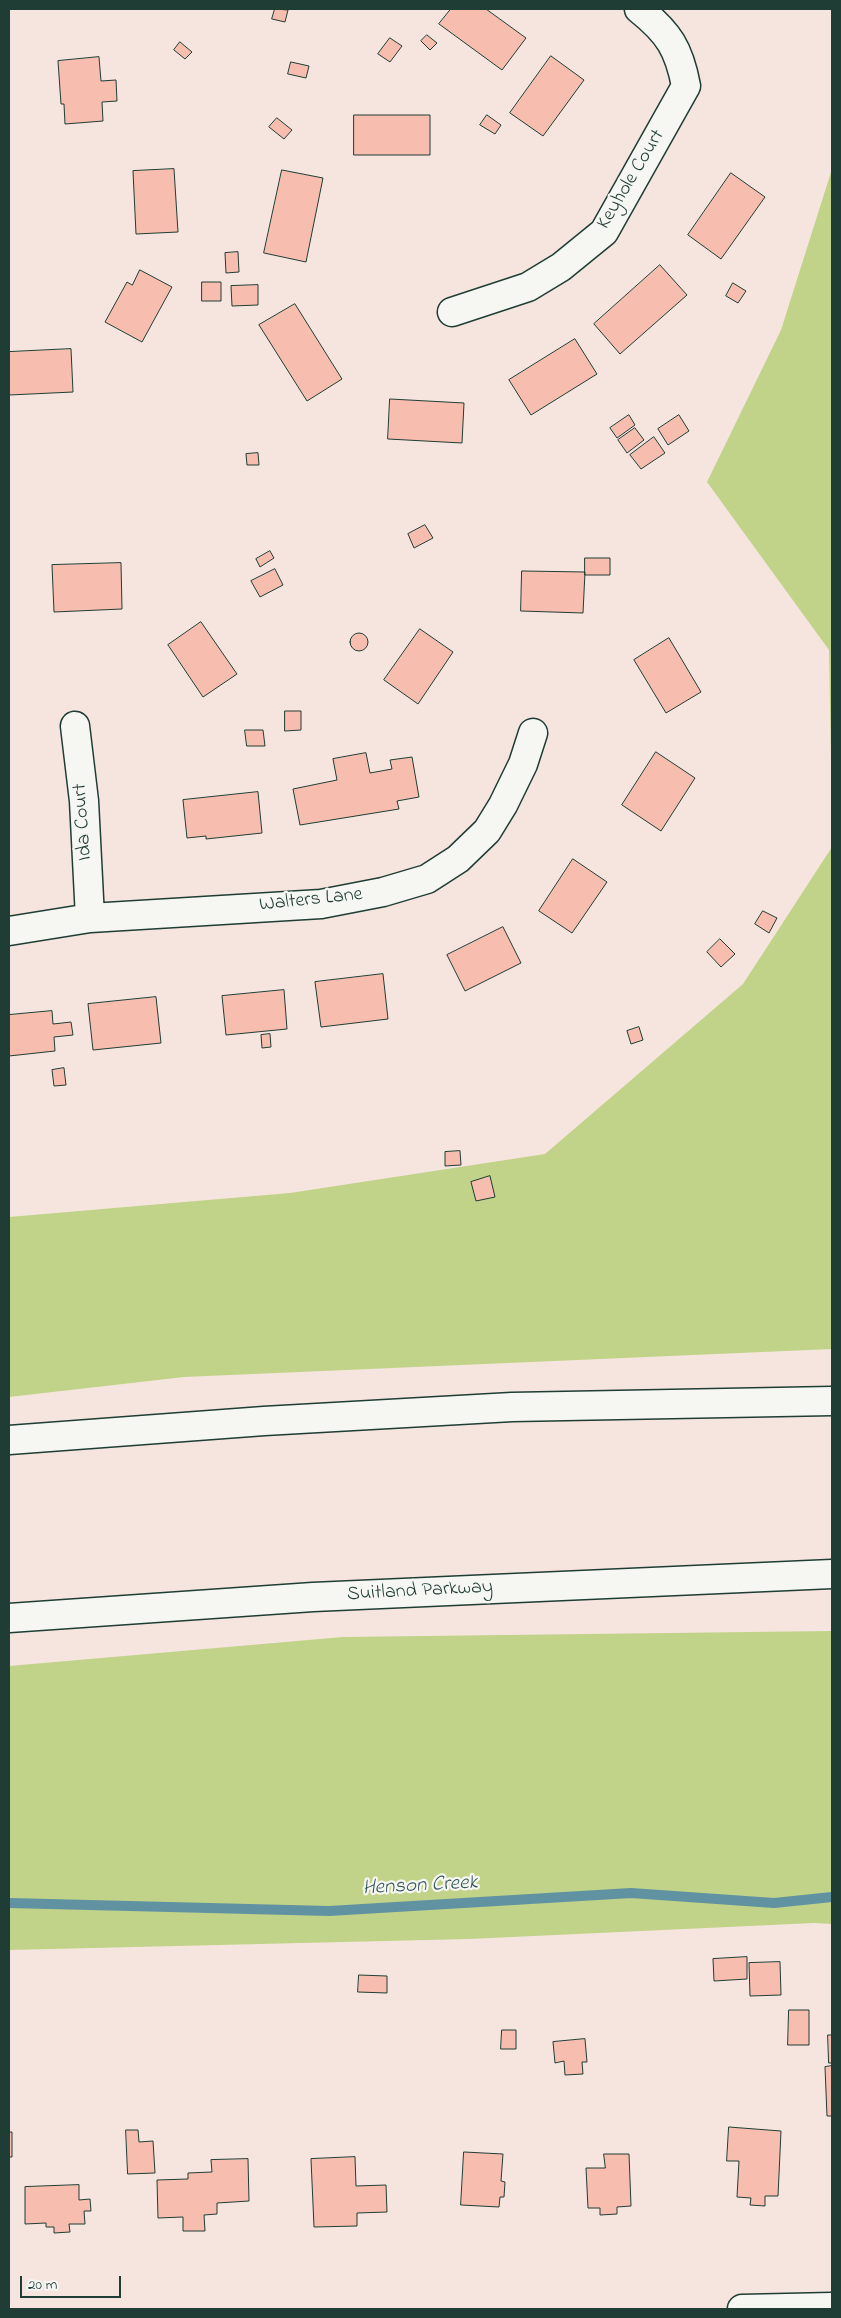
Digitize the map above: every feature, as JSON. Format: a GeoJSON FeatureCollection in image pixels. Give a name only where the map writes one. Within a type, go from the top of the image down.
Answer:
{"type":"FeatureCollection","features":[{"type":"Feature","properties":{"kind":"main road","name":"Keyhole Court"},"geometry":{"type":"LineString","coordinates":[[452,312],[528,287],[561,267],[604,232],[686,86],[682,66],[673,42],[661,27],[640,9]]}},
{"type":"Feature","properties":{"kind":"main road","name":"Ida Court"},"geometry":{"type":"LineString","coordinates":[[75,726],[84,801],[90,918]]}},
{"type":"Feature","properties":{"kind":"main road","name":"Walters Lane"},"geometry":{"type":"LineString","coordinates":[[9,931],[90,918],[321,904],[383,892],[427,879],[458,859],[487,831],[504,805],[524,764],[533,733]]}},
{"type":"Feature","properties":{"kind":"main road"},"geometry":{"type":"LineString","coordinates":[[9,1440],[264,1420],[502,1408],[832,1402]]}},
{"type":"Feature","properties":{"kind":"main road","name":"Suitland Parkway"},"geometry":{"type":"LineString","coordinates":[[9,1618],[314,1597],[832,1574]]}},
{"type":"Feature","properties":{"kind":"main road"},"geometry":{"type":"LineString","coordinates":[[742,2309],[832,2307]]}},
{"type":"Feature","properties":{"kind":"green space"},"geometry":{"type":"Polygon","coordinates":[[[832,169],[832,812],[829,650],[707,482],[781,330],[832,169]]]}},
{"type":"Feature","properties":{"kind":"green space"},"geometry":{"type":"Polygon","coordinates":[[[832,847],[832,1349],[184,1377],[9,1397],[9,1217],[290,1193],[545,1154],[743,984],[832,847]]]}},
{"type":"Feature","properties":{"kind":"green space"},"geometry":{"type":"Polygon","coordinates":[[[832,1631],[832,1924],[814,1923],[469,1939],[9,1950],[9,1666],[343,1637],[832,1631]]]}},
{"type":"Feature","properties":{"kind":"building"},"geometry":{"type":"Polygon","coordinates":[[[275,9],[288,10],[285,22],[272,19],[275,9]]]}},
{"type":"Feature","properties":{"kind":"building"},"geometry":{"type":"Polygon","coordinates":[[[451,9],[486,9],[526,38],[502,70],[439,24],[451,9]]]}},
{"type":"Feature","properties":{"kind":"building"},"geometry":{"type":"Polygon","coordinates":[[[427,35],[437,43],[430,50],[421,41],[427,35]]]}},
{"type":"Feature","properties":{"kind":"building"},"geometry":{"type":"Polygon","coordinates":[[[390,38],[402,46],[390,62],[378,54],[390,38]]]}},
{"type":"Feature","properties":{"kind":"building"},"geometry":{"type":"Polygon","coordinates":[[[180,42],[192,52],[185,59],[174,50],[180,42]]]}},
{"type":"Feature","properties":{"kind":"building"},"geometry":{"type":"Polygon","coordinates":[[[551,56],[584,80],[543,136],[510,113],[551,56]]]}},
{"type":"Feature","properties":{"kind":"building"},"geometry":{"type":"Polygon","coordinates":[[[99,57],[101,81],[116,80],[117,101],[102,102],[103,121],[65,124],[64,104],[61,104],[58,61],[99,57]]]}},
{"type":"Feature","properties":{"kind":"building"},"geometry":{"type":"Polygon","coordinates":[[[291,62],[309,66],[306,78],[288,74],[291,62]]]}},
{"type":"Feature","properties":{"kind":"building"},"geometry":{"type":"Polygon","coordinates":[[[354,115],[430,115],[430,155],[354,155],[354,115]]]}},
{"type":"Feature","properties":{"kind":"building"},"geometry":{"type":"Polygon","coordinates":[[[487,115],[501,125],[495,134],[480,125],[487,115]]]}},
{"type":"Feature","properties":{"kind":"building"},"geometry":{"type":"Polygon","coordinates":[[[277,118],[292,130],[284,139],[269,127],[277,118]]]}},
{"type":"Feature","properties":{"kind":"building"},"geometry":{"type":"Polygon","coordinates":[[[174,169],[178,232],[136,234],[133,171],[174,169]]]}},
{"type":"Feature","properties":{"kind":"building"},"geometry":{"type":"Polygon","coordinates":[[[282,170],[323,178],[306,262],[264,253],[282,170]]]}},
{"type":"Feature","properties":{"kind":"building"},"geometry":{"type":"Polygon","coordinates":[[[731,173],[765,197],[721,259],[688,235],[731,173]]]}},
{"type":"Feature","properties":{"kind":"building"},"geometry":{"type":"Polygon","coordinates":[[[238,252],[239,272],[226,273],[225,253],[238,252]]]}},
{"type":"Feature","properties":{"kind":"building"},"geometry":{"type":"Polygon","coordinates":[[[660,265],[687,295],[620,354],[594,324],[660,265]]]}},
{"type":"Feature","properties":{"kind":"building"},"geometry":{"type":"Polygon","coordinates":[[[140,270],[172,287],[142,342],[105,322],[127,282],[132,285],[140,270]]]}},
{"type":"Feature","properties":{"kind":"building"},"geometry":{"type":"Polygon","coordinates":[[[202,282],[221,282],[221,301],[202,301],[202,282]]]}},
{"type":"Feature","properties":{"kind":"building"},"geometry":{"type":"Polygon","coordinates":[[[733,283],[746,291],[738,303],[726,296],[733,283]]]}},
{"type":"Feature","properties":{"kind":"building"},"geometry":{"type":"Polygon","coordinates":[[[258,285],[258,305],[232,306],[231,286],[258,285]]]}},
{"type":"Feature","properties":{"kind":"building"},"geometry":{"type":"Polygon","coordinates":[[[295,304],[342,379],[307,401],[259,325],[295,304]]]}},
{"type":"Feature","properties":{"kind":"building"},"geometry":{"type":"Polygon","coordinates":[[[575,339],[597,374],[531,415],[509,380],[575,339]]]}},
{"type":"Feature","properties":{"kind":"building"},"geometry":{"type":"Polygon","coordinates":[[[71,349],[73,392],[9,395],[9,352],[71,349]]]}},
{"type":"Feature","properties":{"kind":"building"},"geometry":{"type":"Polygon","coordinates":[[[390,399],[464,403],[462,443],[388,439],[390,399]]]}},
{"type":"Feature","properties":{"kind":"building"},"geometry":{"type":"Polygon","coordinates":[[[629,415],[635,425],[617,438],[610,428],[629,415]]]}},
{"type":"Feature","properties":{"kind":"building"},"geometry":{"type":"Polygon","coordinates":[[[679,415],[689,431],[668,445],[658,429],[679,415]]]}},
{"type":"Feature","properties":{"kind":"building"},"geometry":{"type":"Polygon","coordinates":[[[635,428],[644,440],[627,453],[618,440],[635,428]]]}},
{"type":"Feature","properties":{"kind":"building"},"geometry":{"type":"Polygon","coordinates":[[[654,437],[665,453],[641,469],[630,455],[654,437]]]}},
{"type":"Feature","properties":{"kind":"building"},"geometry":{"type":"Polygon","coordinates":[[[258,453],[259,465],[247,465],[246,454],[258,453]]]}},
{"type":"Feature","properties":{"kind":"building"},"geometry":{"type":"Polygon","coordinates":[[[425,525],[433,538],[414,548],[408,534],[425,525]]]}},
{"type":"Feature","properties":{"kind":"building"},"geometry":{"type":"Polygon","coordinates":[[[270,551],[274,558],[260,567],[256,559],[270,551]]]}},
{"type":"Feature","properties":{"kind":"building"},"geometry":{"type":"Polygon","coordinates":[[[585,558],[610,558],[610,575],[585,575],[585,558]]]}},
{"type":"Feature","properties":{"kind":"building"},"geometry":{"type":"Polygon","coordinates":[[[121,563],[122,609],[54,612],[52,565],[121,563]]]}},
{"type":"Feature","properties":{"kind":"building"},"geometry":{"type":"Polygon","coordinates":[[[275,569],[283,585],[260,597],[251,581],[275,569]]]}},
{"type":"Feature","properties":{"kind":"building"},"geometry":{"type":"Polygon","coordinates":[[[522,571],[585,572],[583,613],[521,611],[522,571]]]}},
{"type":"Feature","properties":{"kind":"building"},"geometry":{"type":"Polygon","coordinates":[[[201,622],[237,674],[203,697],[168,645],[201,622]]]}},
{"type":"Feature","properties":{"kind":"building"},"geometry":{"type":"Polygon","coordinates":[[[420,629],[453,652],[418,704],[384,680],[420,629]]]}},
{"type":"Feature","properties":{"kind":"building"},"geometry":{"type":"Polygon","coordinates":[[[355,633],[363,633],[368,638],[366,649],[355,651],[350,646],[350,638],[355,633]]]}},
{"type":"Feature","properties":{"kind":"building"},"geometry":{"type":"Polygon","coordinates":[[[669,638],[701,692],[666,713],[634,660],[669,638]]]}},
{"type":"Feature","properties":{"kind":"building"},"geometry":{"type":"Polygon","coordinates":[[[285,711],[301,711],[301,730],[285,731],[285,711]]]}},
{"type":"Feature","properties":{"kind":"building"},"geometry":{"type":"Polygon","coordinates":[[[245,730],[263,730],[265,746],[247,746],[245,730]]]}},
{"type":"Feature","properties":{"kind":"building"},"geometry":{"type":"Polygon","coordinates":[[[656,752],[695,778],[661,831],[622,805],[656,752]]]}},
{"type":"Feature","properties":{"kind":"building"},"geometry":{"type":"Polygon","coordinates":[[[366,753],[370,773],[392,769],[390,760],[412,757],[419,797],[397,801],[399,809],[300,825],[293,789],[337,780],[333,759],[366,753]]]}},
{"type":"Feature","properties":{"kind":"building"},"geometry":{"type":"Polygon","coordinates":[[[258,792],[262,833],[206,839],[206,836],[187,838],[183,800],[258,792]]]}},
{"type":"Feature","properties":{"kind":"building"},"geometry":{"type":"Polygon","coordinates":[[[573,859],[607,882],[572,933],[539,911],[573,859]]]}},
{"type":"Feature","properties":{"kind":"building"},"geometry":{"type":"Polygon","coordinates":[[[763,911],[777,918],[769,933],[755,924],[763,911]]]}},
{"type":"Feature","properties":{"kind":"building"},"geometry":{"type":"Polygon","coordinates":[[[503,927],[521,963],[465,991],[447,955],[503,927]]]}},
{"type":"Feature","properties":{"kind":"building"},"geometry":{"type":"Polygon","coordinates":[[[720,939],[735,954],[721,967],[707,952],[720,939]]]}},
{"type":"Feature","properties":{"kind":"building"},"geometry":{"type":"Polygon","coordinates":[[[383,974],[388,1019],[321,1027],[315,982],[383,974]]]}},
{"type":"Feature","properties":{"kind":"building"},"geometry":{"type":"Polygon","coordinates":[[[284,990],[287,1029],[226,1035],[222,996],[284,990]]]}},
{"type":"Feature","properties":{"kind":"building"},"geometry":{"type":"Polygon","coordinates":[[[156,997],[161,1043],[93,1050],[88,1004],[156,997]]]}},
{"type":"Feature","properties":{"kind":"building"},"geometry":{"type":"Polygon","coordinates":[[[52,1011],[53,1024],[71,1022],[73,1035],[54,1037],[55,1051],[9,1056],[9,1015],[52,1011]]]}},
{"type":"Feature","properties":{"kind":"building"},"geometry":{"type":"Polygon","coordinates":[[[639,1027],[643,1040],[631,1044],[627,1031],[639,1027]]]}},
{"type":"Feature","properties":{"kind":"building"},"geometry":{"type":"Polygon","coordinates":[[[270,1034],[271,1047],[262,1048],[261,1035],[270,1034]]]}},
{"type":"Feature","properties":{"kind":"building"},"geometry":{"type":"Polygon","coordinates":[[[64,1068],[66,1085],[54,1086],[52,1070],[64,1068]]]}},
{"type":"Feature","properties":{"kind":"building"},"geometry":{"type":"Polygon","coordinates":[[[460,1151],[461,1165],[445,1166],[445,1152],[460,1151]]]}},
{"type":"Feature","properties":{"kind":"building"},"geometry":{"type":"Polygon","coordinates":[[[490,1176],[495,1197],[476,1201],[471,1182],[490,1176]]]}},
{"type":"Feature","properties":{"kind":"building"},"geometry":{"type":"Polygon","coordinates":[[[747,1957],[747,1979],[714,1981],[713,1959],[747,1957]]]}},
{"type":"Feature","properties":{"kind":"building"},"geometry":{"type":"Polygon","coordinates":[[[780,1962],[781,1995],[750,1996],[749,1963],[780,1962]]]}},
{"type":"Feature","properties":{"kind":"building"},"geometry":{"type":"Polygon","coordinates":[[[359,1975],[387,1976],[387,1993],[358,1992],[359,1975]]]}},
{"type":"Feature","properties":{"kind":"building"},"geometry":{"type":"Polygon","coordinates":[[[789,2010],[809,2010],[809,2045],[788,2045],[789,2010]]]}},
{"type":"Feature","properties":{"kind":"building"},"geometry":{"type":"Polygon","coordinates":[[[502,2030],[516,2030],[516,2049],[501,2049],[502,2030]]]}},
{"type":"Feature","properties":{"kind":"building"},"geometry":{"type":"Polygon","coordinates":[[[828,2035],[832,2035],[832,2063],[829,2063],[828,2035]]]}},
{"type":"Feature","properties":{"kind":"building"},"geometry":{"type":"Polygon","coordinates":[[[585,2039],[587,2062],[582,2062],[583,2074],[565,2075],[564,2061],[555,2063],[553,2042],[585,2039]]]}},
{"type":"Feature","properties":{"kind":"building"},"geometry":{"type":"Polygon","coordinates":[[[832,2066],[832,2116],[827,2116],[825,2067],[832,2066]]]}},
{"type":"Feature","properties":{"kind":"building"},"geometry":{"type":"Polygon","coordinates":[[[729,2127],[781,2131],[778,2196],[765,2196],[765,2206],[750,2205],[751,2198],[737,2197],[739,2161],[727,2161],[729,2127]]]}},
{"type":"Feature","properties":{"kind":"building"},"geometry":{"type":"Polygon","coordinates":[[[126,2130],[138,2130],[139,2142],[153,2141],[155,2173],[128,2174],[126,2130]]]}},
{"type":"Feature","properties":{"kind":"building"},"geometry":{"type":"Polygon","coordinates":[[[9,2132],[12,2132],[12,2157],[9,2157],[9,2132]]]}},
{"type":"Feature","properties":{"kind":"building"},"geometry":{"type":"Polygon","coordinates":[[[464,2152],[503,2154],[501,2181],[505,2182],[504,2197],[500,2197],[499,2207],[461,2205],[464,2152]]]}},
{"type":"Feature","properties":{"kind":"building"},"geometry":{"type":"Polygon","coordinates":[[[604,2154],[629,2154],[631,2206],[617,2207],[617,2214],[600,2215],[600,2208],[588,2208],[586,2168],[605,2168],[604,2154]]]}},
{"type":"Feature","properties":{"kind":"building"},"geometry":{"type":"Polygon","coordinates":[[[355,2157],[356,2186],[386,2185],[387,2212],[357,2213],[357,2226],[314,2227],[311,2159],[355,2157]]]}},
{"type":"Feature","properties":{"kind":"building"},"geometry":{"type":"Polygon","coordinates":[[[248,2159],[249,2201],[217,2203],[217,2214],[204,2215],[205,2231],[183,2231],[183,2217],[158,2218],[157,2180],[188,2179],[188,2173],[212,2172],[211,2160],[248,2159]]]}},
{"type":"Feature","properties":{"kind":"building"},"geometry":{"type":"Polygon","coordinates":[[[79,2185],[79,2200],[90,2199],[91,2211],[84,2211],[85,2224],[69,2224],[70,2232],[54,2233],[54,2227],[46,2227],[46,2223],[25,2224],[25,2187],[79,2185]]]}},
{"type":"Feature","properties":{"kind":"waterway","name":"Henson Creek"},"geometry":{"type":"LineString","coordinates":[[9,1903],[329,1911],[631,1893],[774,1903],[832,1897]]}}]}
